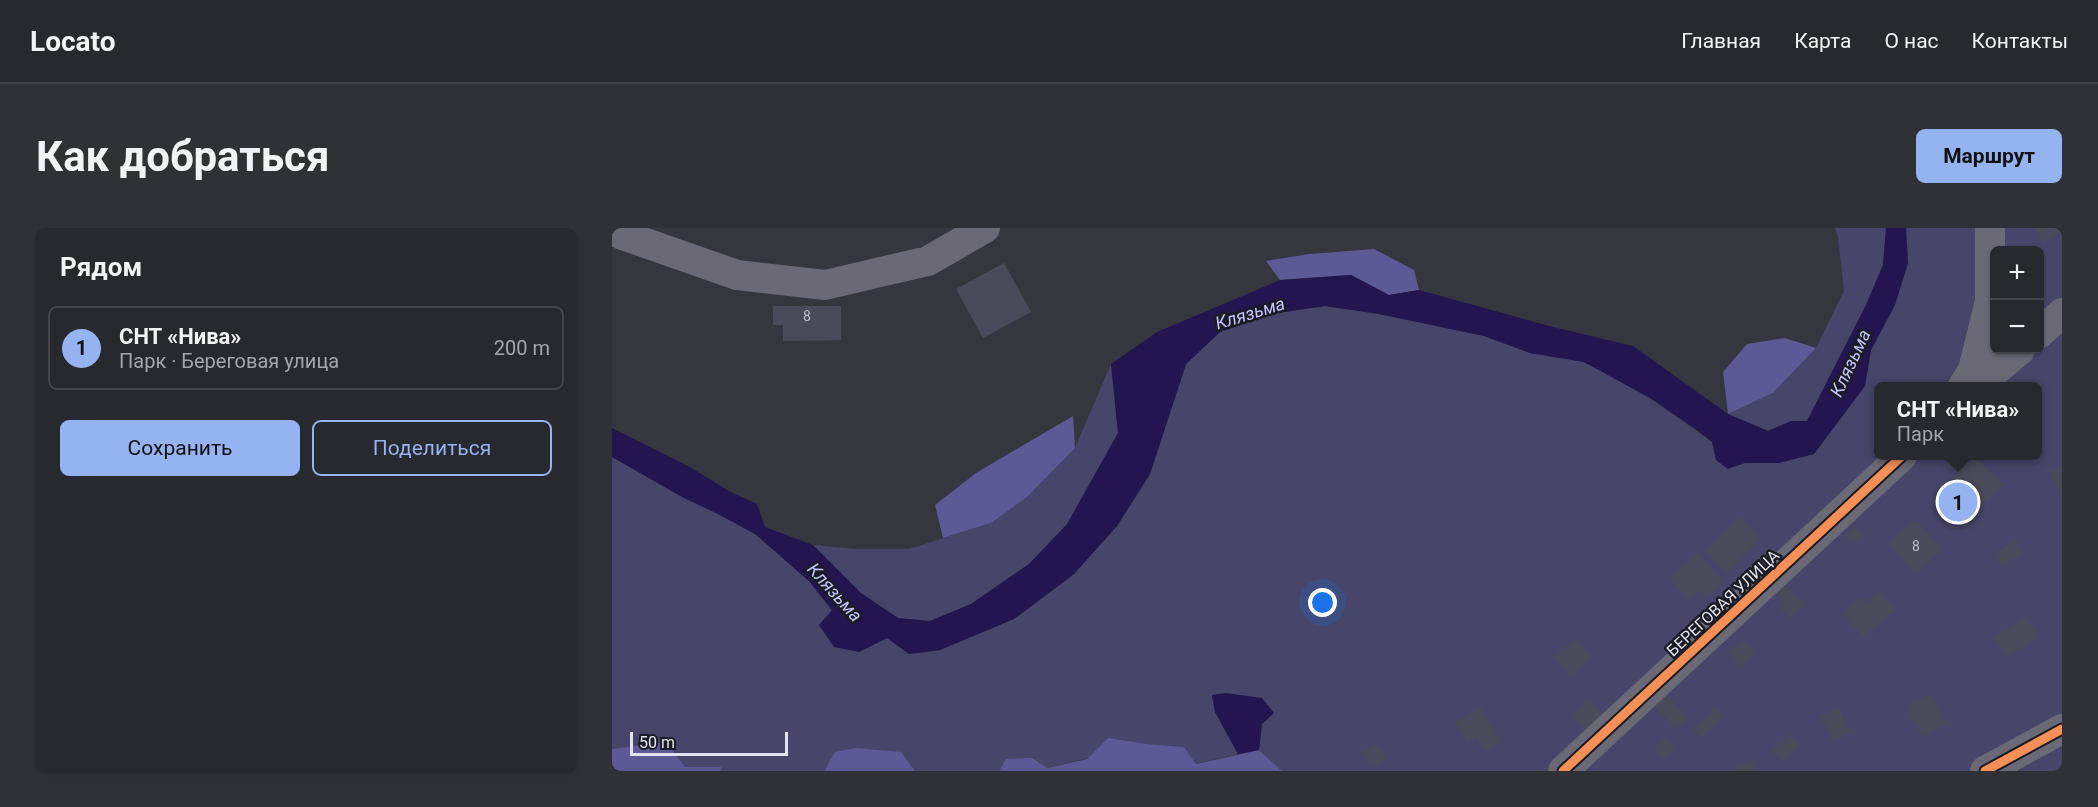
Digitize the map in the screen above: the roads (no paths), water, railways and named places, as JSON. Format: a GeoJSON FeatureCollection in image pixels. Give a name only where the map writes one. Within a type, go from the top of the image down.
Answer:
{"type":"FeatureCollection","features":[{"type":"Feature","properties":{"kind":"street"},"geometry":{"type":"LineString","coordinates":[[612,229],[620,234],[737,275],[825,285],[928,261],[986,228]]}},
{"type":"Feature","properties":{"kind":"street"},"geometry":{"type":"LineString","coordinates":[[1966,382],[1973,370],[1990,301],[1990,228]]}},
{"type":"Feature","properties":{"kind":"street"},"geometry":{"type":"LineString","coordinates":[[2044,329],[2062,313]]}},
{"type":"Feature","properties":{"kind":"street"},"geometry":{"type":"LineString","coordinates":[[1983,382],[2015,354]]}},
{"type":"Feature","properties":{"kind":"street","name":"БЕРЕГОВАЯ УЛИЦА"},"geometry":{"type":"LineString","coordinates":[[1563,771],[1898,460]]}},
{"type":"Feature","properties":{"kind":"street"},"geometry":{"type":"LineString","coordinates":[[1985,771],[2062,729]]}},
{"type":"Feature","properties":{"kind":"water","name":"Клязьма"},"geometry":{"type":"Polygon","coordinates":[[[1886,228],[1906,228],[1908,263],[1895,305],[1871,350],[1865,386],[1814,454],[1779,463],[1745,463],[1728,469],[1716,460],[1712,442],[1697,430],[1650,398],[1584,362],[1530,353],[1484,336],[1379,314],[1325,306],[1271,314],[1220,332],[1186,364],[1150,474],[1117,526],[1074,574],[1014,619],[940,650],[909,654],[887,638],[859,652],[834,647],[819,625],[832,610],[809,581],[755,534],[684,498],[612,457],[612,428],[757,504],[765,527],[813,545],[861,593],[898,618],[930,621],[971,604],[1029,564],[1067,524],[1118,433],[1111,364],[1157,332],[1280,280],[1351,275],[1389,295],[1419,290],[1553,327],[1633,346],[1728,414],[1768,431],[1791,421],[1807,421],[1866,305],[1883,265],[1886,228]]]}},
{"type":"Feature","properties":{"kind":"water"},"geometry":{"type":"Polygon","coordinates":[[[1226,693],[1262,698],[1274,713],[1262,724],[1259,750],[1238,754],[1215,712],[1212,695],[1226,693]]]}},
{"type":"Feature","properties":{"kind":"place","name":"СНТ «Нива»"},"geometry":{"type":"Point","coordinates":[1958,502]}}]}
